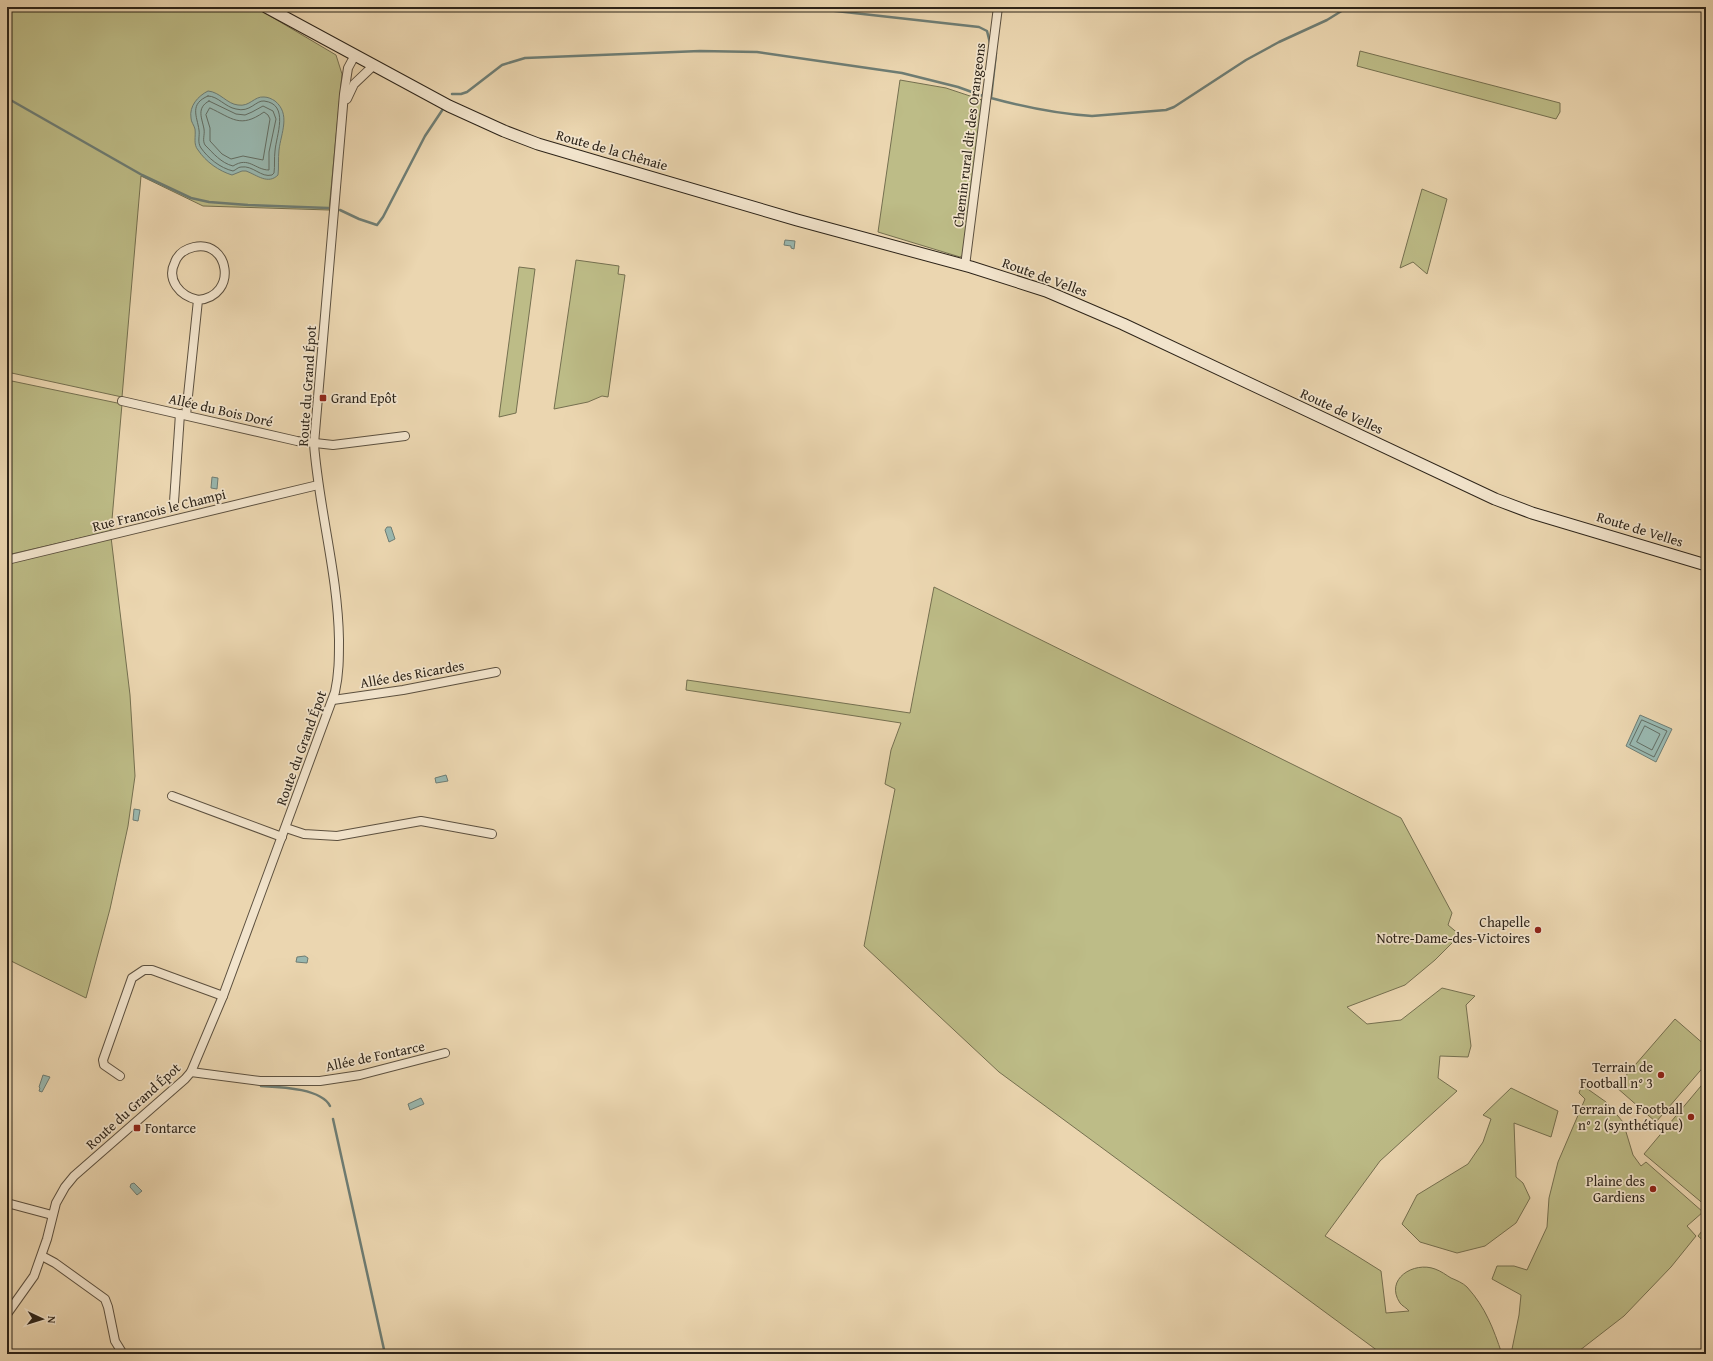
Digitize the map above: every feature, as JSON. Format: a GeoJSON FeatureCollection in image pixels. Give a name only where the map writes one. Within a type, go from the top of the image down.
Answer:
{"type":"FeatureCollection","features":[{"type":"Feature","properties":{"kind":"main road","name":"Route de la Chênaie"},"geometry":{"type":"LineString","coordinates":[[266,7],[466,115],[538,144],[797,220],[968,266]]}},
{"type":"Feature","properties":{"kind":"main road","name":"Route de Velles"},"geometry":{"type":"LineString","coordinates":[[968,266],[1046,291],[1092,310],[1430,469],[1517,508],[1706,565]]}},
{"type":"Feature","properties":{"kind":"street","name":"Chemin rural dit des Orangeons"},"geometry":{"type":"LineString","coordinates":[[968,266],[998,7]]}},
{"type":"Feature","properties":{"kind":"street","name":"Route du Grand Épot"},"geometry":{"type":"LineString","coordinates":[[7,1314],[34,1276],[51,1227],[52,1215],[60,1195],[74,1176],[185,1079],[190,1072],[199,1054],[222,996],[333,700],[339,668],[338,615],[331,559],[318,485],[314,444],[344,105],[348,68],[355,55]]}},
{"type":"Feature","properties":{"kind":"street","name":"Route du Grand Épot"},"geometry":{"type":"LineString","coordinates":[[344,105],[354,84],[374,65]]}},
{"type":"Feature","properties":{"kind":"street"},"geometry":{"type":"LineString","coordinates":[[197,246],[207,248],[216,253],[224,263],[225,271],[224,282],[220,289],[211,297],[198,300],[190,298],[178,291],[172,275],[174,263],[178,256],[184,251],[197,246]]}},
{"type":"Feature","properties":{"kind":"street"},"geometry":{"type":"LineString","coordinates":[[174,502],[183,415],[198,300]]}},
{"type":"Feature","properties":{"kind":"street","name":"Allée du Bois Doré"},"geometry":{"type":"LineString","coordinates":[[122,401],[314,444],[333,445],[405,436]]}},
{"type":"Feature","properties":{"kind":"street","name":"Rue Francois le Champi"},"geometry":{"type":"LineString","coordinates":[[7,560],[318,485]]}},
{"type":"Feature","properties":{"kind":"street","name":"Allée des Ricardes"},"geometry":{"type":"LineString","coordinates":[[333,700],[403,690],[496,672]]}},
{"type":"Feature","properties":{"kind":"street"},"geometry":{"type":"LineString","coordinates":[[172,796],[282,837]]}},
{"type":"Feature","properties":{"kind":"street"},"geometry":{"type":"LineString","coordinates":[[286,828],[304,834],[337,836],[421,821],[492,834]]}},
{"type":"Feature","properties":{"kind":"street"},"geometry":{"type":"LineString","coordinates":[[120,1076],[104,1065],[103,1060],[132,978],[144,970],[152,970],[222,996]]}},
{"type":"Feature","properties":{"kind":"street","name":"Allée de Fontarce"},"geometry":{"type":"LineString","coordinates":[[190,1072],[260,1081],[320,1081],[360,1075],[445,1053]]}},
{"type":"Feature","properties":{"kind":"street"},"geometry":{"type":"LineString","coordinates":[[7,1203],[52,1215]]}},
{"type":"Feature","properties":{"kind":"street"},"geometry":{"type":"LineString","coordinates":[[42,1256],[55,1263],[105,1299],[115,1342],[123,1354]]}},
{"type":"Feature","properties":{"kind":"shaded area"},"geometry":{"type":"Polygon","coordinates":[[[7,7],[255,7],[336,55],[342,74],[329,210],[203,206],[141,176],[122,397],[7,372],[7,7]]]}},
{"type":"Feature","properties":{"kind":"shaded area"},"geometry":{"type":"Polygon","coordinates":[[[1360,51],[1560,103],[1560,112],[1556,119],[1357,66],[1360,51]]]}},
{"type":"Feature","properties":{"kind":"shaded area"},"geometry":{"type":"Polygon","coordinates":[[[900,80],[946,88],[985,101],[963,255],[960,257],[878,232],[900,80]]]}},
{"type":"Feature","properties":{"kind":"shaded area"},"geometry":{"type":"Polygon","coordinates":[[[1422,189],[1447,199],[1427,274],[1413,262],[1400,268],[1422,189]]]}},
{"type":"Feature","properties":{"kind":"shaded area"},"geometry":{"type":"Polygon","coordinates":[[[576,260],[619,266],[618,274],[625,275],[608,397],[602,396],[588,402],[554,409],[576,260]]]}},
{"type":"Feature","properties":{"kind":"shaded area"},"geometry":{"type":"Polygon","coordinates":[[[519,267],[535,269],[516,413],[499,417],[519,267]]]}},
{"type":"Feature","properties":{"kind":"shaded area"},"geometry":{"type":"Polygon","coordinates":[[[7,380],[122,404],[111,531],[7,555],[7,380]]]}},
{"type":"Feature","properties":{"kind":"shaded area"},"geometry":{"type":"Polygon","coordinates":[[[111,537],[130,695],[135,776],[128,826],[110,909],[86,998],[7,959],[7,562],[111,537]]]}},
{"type":"Feature","properties":{"kind":"shaded area"},"geometry":{"type":"Polygon","coordinates":[[[934,587],[1401,818],[1452,913],[1448,925],[1460,935],[1435,960],[1405,985],[1347,1007],[1367,1024],[1401,1020],[1442,988],[1475,996],[1466,1005],[1471,1046],[1468,1057],[1440,1056],[1438,1078],[1457,1091],[1380,1161],[1325,1236],[1381,1271],[1386,1313],[1409,1311],[1400,1303],[1396,1294],[1396,1286],[1404,1274],[1410,1270],[1427,1267],[1435,1269],[1464,1284],[1474,1295],[1484,1311],[1492,1327],[1502,1354],[1382,1354],[999,1072],[864,946],[895,789],[885,784],[891,750],[901,723],[686,690],[687,680],[910,713],[934,587]]]}},
{"type":"Feature","properties":{"kind":"shaded area","name":"Terrain de Football n° 3"},"geometry":{"type":"Polygon","coordinates":[[[1675,1019],[1706,1046],[1706,1064],[1656,1122],[1616,1087],[1675,1019]]]}},
{"type":"Feature","properties":{"kind":"shaded area","name":"Terrain de Football n° 2 (synthétique)"},"geometry":{"type":"Polygon","coordinates":[[[1706,1080],[1706,1206],[1644,1154],[1706,1080]]]}},
{"type":"Feature","properties":{"kind":"shaded area"},"geometry":{"type":"Polygon","coordinates":[[[1582,1085],[1606,1102],[1623,1122],[1633,1155],[1641,1166],[1646,1162],[1703,1212],[1687,1226],[1696,1236],[1671,1267],[1624,1316],[1575,1354],[1511,1354],[1519,1315],[1521,1295],[1492,1279],[1497,1266],[1514,1266],[1527,1270],[1547,1227],[1549,1198],[1558,1162],[1585,1099],[1579,1093],[1582,1085]]]}},
{"type":"Feature","properties":{"kind":"shaded area"},"geometry":{"type":"Polygon","coordinates":[[[1511,1088],[1558,1111],[1551,1137],[1514,1123],[1516,1177],[1523,1183],[1530,1198],[1516,1223],[1485,1246],[1457,1253],[1420,1242],[1402,1224],[1417,1195],[1468,1164],[1483,1142],[1491,1119],[1483,1115],[1511,1088]]]}},
{"type":"Feature","properties":{"kind":"shaded area"},"geometry":{"type":"Polygon","coordinates":[[[1706,1226],[1706,1243],[1698,1236],[1706,1226]]]}},
{"type":"Feature","properties":{"kind":"water"},"geometry":{"type":"Polygon","coordinates":[[[208,91],[216,93],[230,103],[238,105],[246,104],[257,98],[264,97],[275,101],[280,106],[283,112],[284,124],[279,150],[278,175],[274,178],[266,179],[246,171],[242,171],[232,175],[213,166],[196,148],[195,129],[191,121],[191,109],[195,102],[208,91]]]}},
{"type":"Feature","properties":{"kind":"water"},"geometry":{"type":"Polygon","coordinates":[[[785,240],[795,241],[794,249],[791,248],[791,246],[784,245],[785,240]]]}},
{"type":"Feature","properties":{"kind":"water"},"geometry":{"type":"Polygon","coordinates":[[[212,477],[218,478],[217,489],[211,488],[212,477]]]}},
{"type":"Feature","properties":{"kind":"water"},"geometry":{"type":"Polygon","coordinates":[[[387,527],[391,527],[395,539],[389,542],[385,530],[387,527]]]}},
{"type":"Feature","properties":{"kind":"water"},"geometry":{"type":"Polygon","coordinates":[[[1640,715],[1672,729],[1656,762],[1626,746],[1640,715]]]}},
{"type":"Feature","properties":{"kind":"water"},"geometry":{"type":"Polygon","coordinates":[[[446,775],[448,781],[436,783],[435,778],[446,775]]]}},
{"type":"Feature","properties":{"kind":"water"},"geometry":{"type":"Polygon","coordinates":[[[134,809],[140,810],[138,821],[133,820],[134,809]]]}},
{"type":"Feature","properties":{"kind":"water"},"geometry":{"type":"Polygon","coordinates":[[[305,956],[308,958],[307,963],[296,962],[297,957],[305,956]]]}},
{"type":"Feature","properties":{"kind":"water"},"geometry":{"type":"Polygon","coordinates":[[[43,1075],[50,1077],[42,1092],[39,1091],[39,1087],[43,1075]]]}},
{"type":"Feature","properties":{"kind":"water"},"geometry":{"type":"Polygon","coordinates":[[[421,1098],[424,1104],[410,1110],[408,1104],[421,1098]]]}},
{"type":"Feature","properties":{"kind":"water"},"geometry":{"type":"Polygon","coordinates":[[[134,1183],[142,1191],[137,1195],[130,1187],[131,1184],[134,1183]]]}},
{"type":"Feature","properties":{"kind":"waterway"},"geometry":{"type":"LineString","coordinates":[[800,7],[979,27],[987,31],[990,43]]}},
{"type":"Feature","properties":{"kind":"waterway"},"geometry":{"type":"LineString","coordinates":[[996,53],[991,98],[1041,110],[1092,116],[1166,110],[1174,107],[1246,60],[1279,42],[1327,20],[1348,7]]}},
{"type":"Feature","properties":{"kind":"waterway"},"geometry":{"type":"LineString","coordinates":[[452,94],[467,92],[502,65],[525,58],[700,51],[757,52],[902,73],[958,87],[983,96]]}},
{"type":"Feature","properties":{"kind":"waterway"},"geometry":{"type":"LineString","coordinates":[[7,98],[142,175],[191,198],[209,202],[248,205],[328,208]]}},
{"type":"Feature","properties":{"kind":"waterway"},"geometry":{"type":"LineString","coordinates":[[340,210],[359,219],[377,225],[383,217],[425,136],[443,109]]}},
{"type":"Feature","properties":{"kind":"waterway"},"geometry":{"type":"LineString","coordinates":[[261,1086],[288,1088],[309,1092],[318,1095],[330,1106]]}},
{"type":"Feature","properties":{"kind":"waterway"},"geometry":{"type":"LineString","coordinates":[[333,1119],[385,1354]]}},
{"type":"Feature","properties":{"kind":"place","name":"Grand Epôt"},"geometry":{"type":"Point","coordinates":[323,398]}},
{"type":"Feature","properties":{"kind":"place","name":"Chapelle Notre-Dame-des-Victoires"},"geometry":{"type":"Point","coordinates":[1538,930]}},
{"type":"Feature","properties":{"kind":"place","name":"Terrain de Football n° 3"},"geometry":{"type":"Point","coordinates":[1661,1075]}},
{"type":"Feature","properties":{"kind":"place","name":"Terrain de Football n° 2 (synthétique)"},"geometry":{"type":"Point","coordinates":[1691,1117]}},
{"type":"Feature","properties":{"kind":"place","name":"Fontarce"},"geometry":{"type":"Point","coordinates":[137,1128]}},
{"type":"Feature","properties":{"kind":"place","name":"Plaine des Gardiens"},"geometry":{"type":"Point","coordinates":[1653,1189]}}]}
